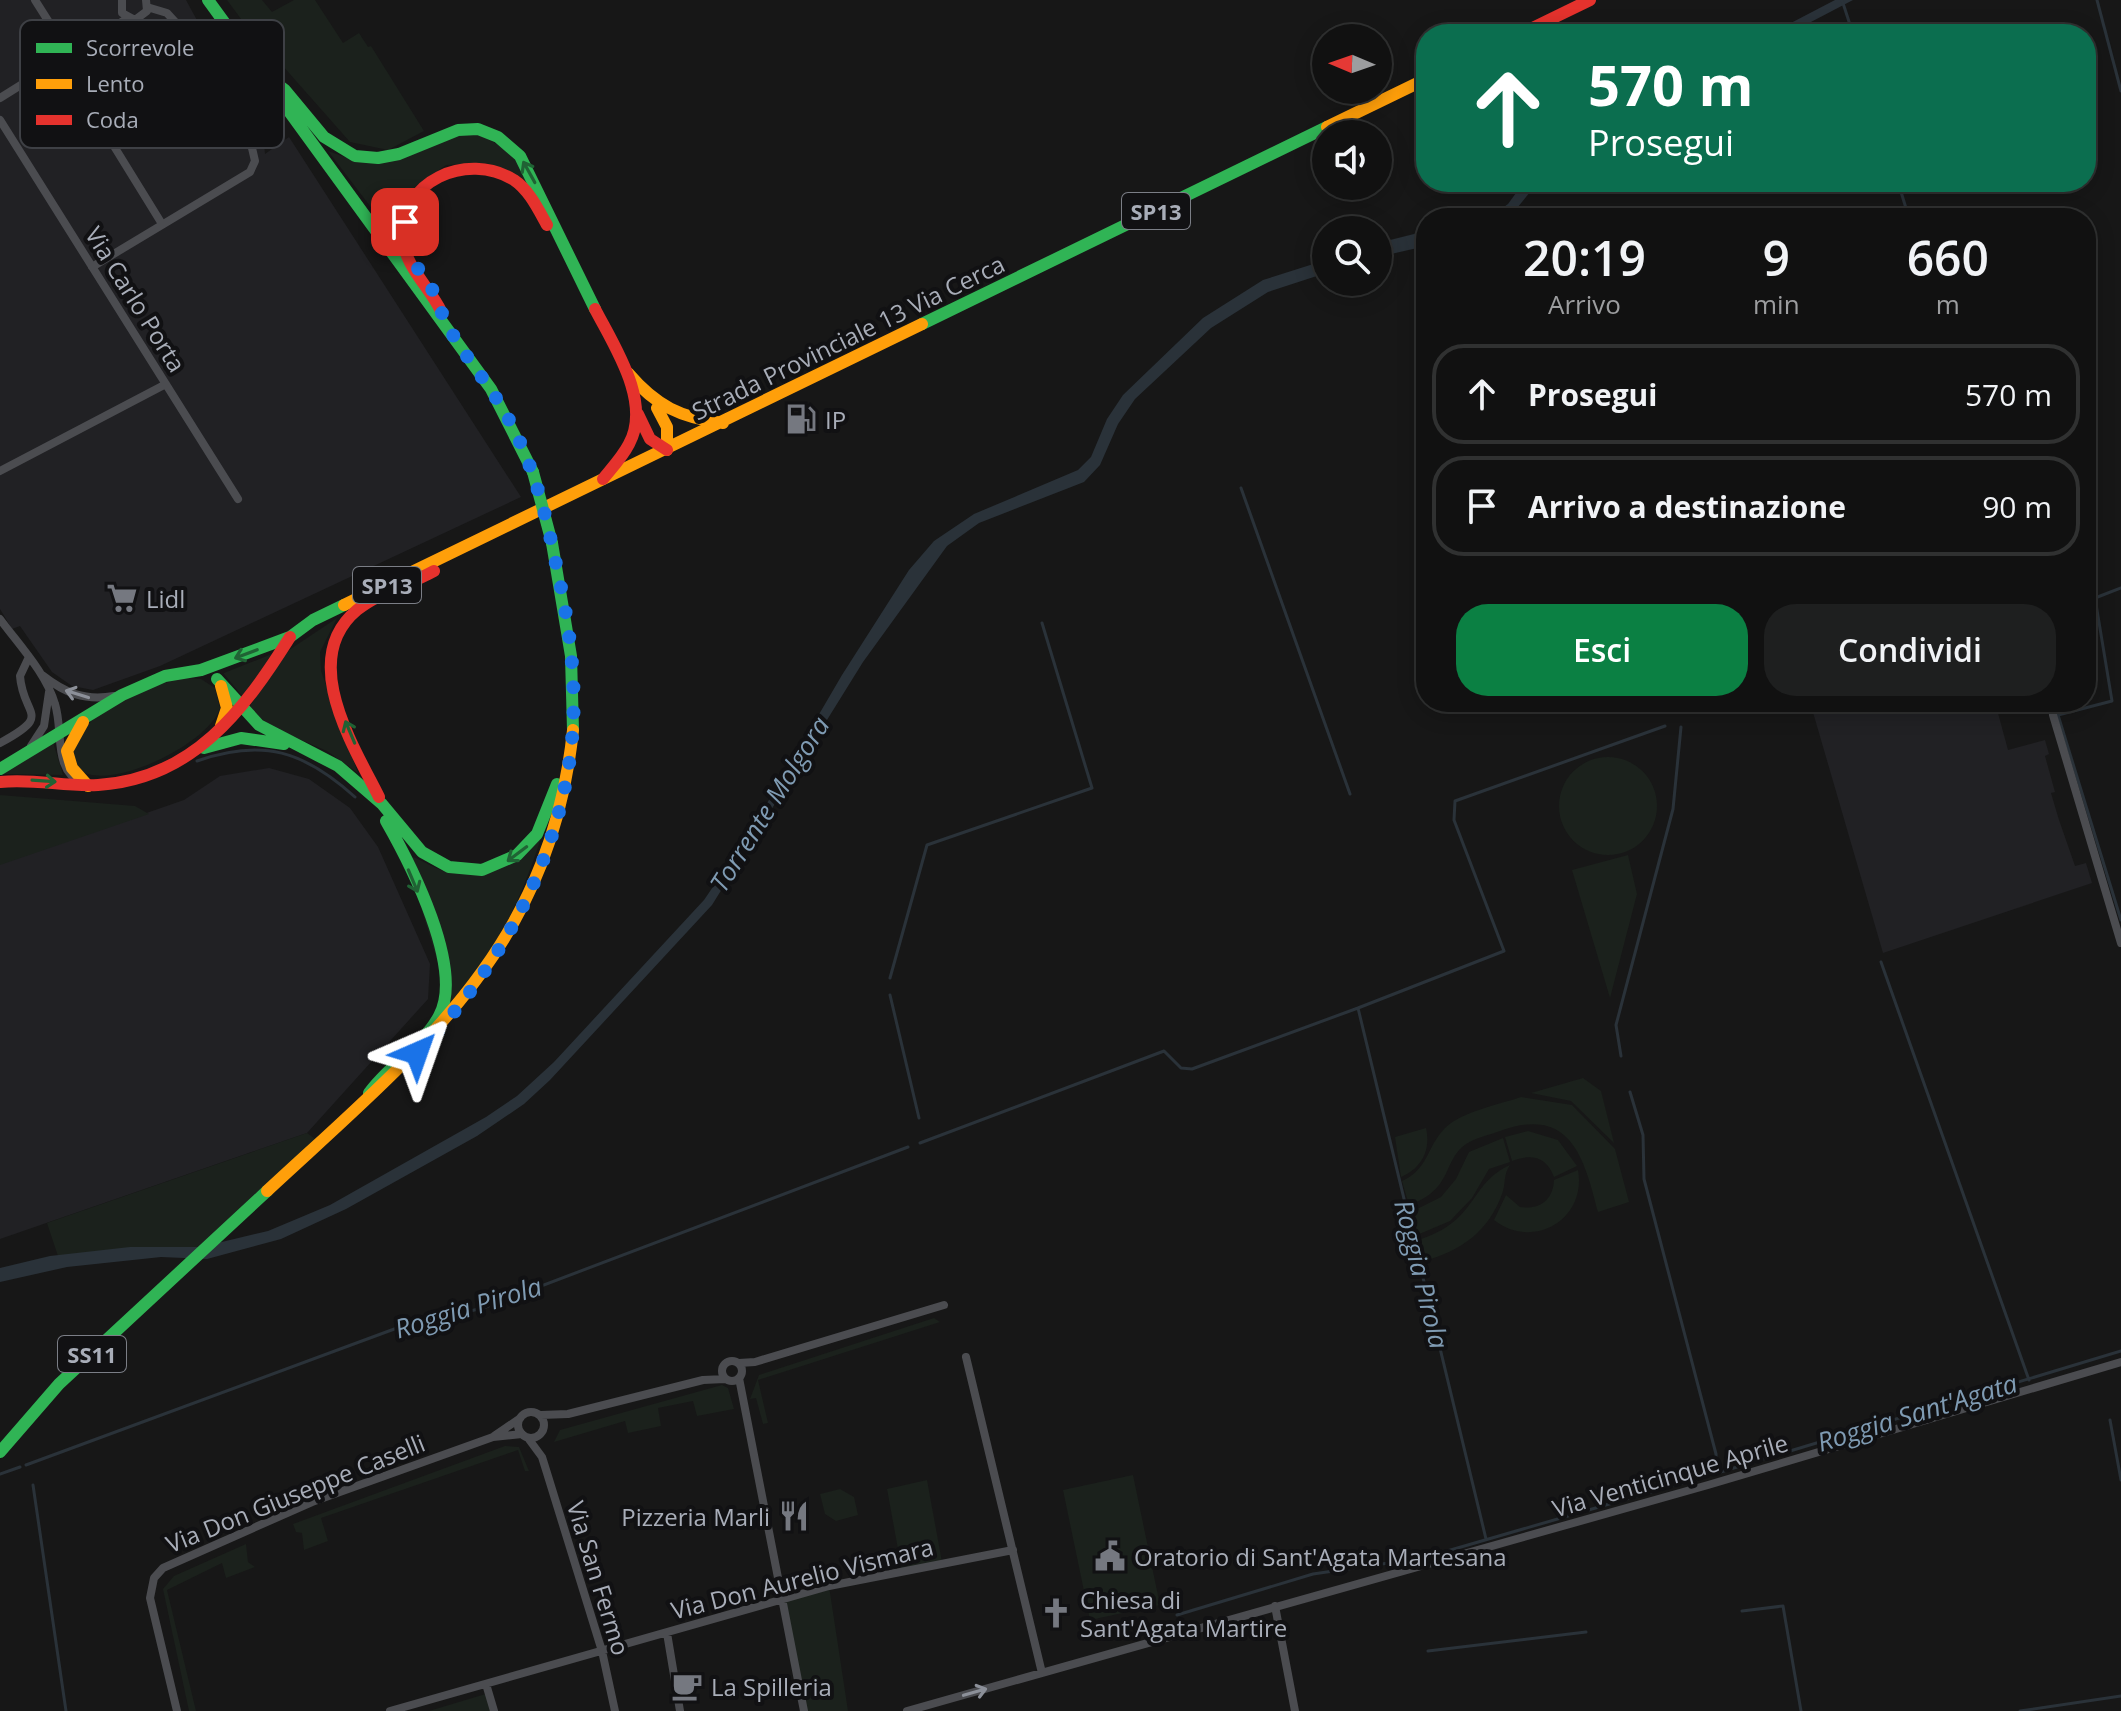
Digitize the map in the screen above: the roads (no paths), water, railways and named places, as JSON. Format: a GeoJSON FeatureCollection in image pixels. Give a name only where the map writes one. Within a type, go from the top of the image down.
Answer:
{"type":"FeatureCollection","features":[{"type":"Feature","properties":{"kind":"main road"},"geometry":{"type":"LineString","coordinates":[[208,0],[223,20]]}},
{"type":"Feature","properties":{"kind":"main road"},"geometry":{"type":"LineString","coordinates":[[1541,24],[1590,0]]}},
{"type":"Feature","properties":{"kind":"main road","name":"Strada Provinciale 13 Via Cerca"},"geometry":{"type":"LineString","coordinates":[[0,769],[122,695],[165,676],[201,670],[290,637],[313,620],[599,484],[1416,84]]}},
{"type":"Feature","properties":{"kind":"main road"},"geometry":{"type":"LineString","coordinates":[[284,89],[320,135],[340,150],[358,157],[398,155],[453,130],[476,130],[500,138],[526,165],[573,269],[624,367],[650,439],[667,450]]}},
{"type":"Feature","properties":{"kind":"main road"},"geometry":{"type":"LineString","coordinates":[[284,104],[500,405],[533,472],[552,543],[570,644],[572,735],[563,788],[547,846],[505,938],[446,1022],[359,1110]]}},
{"type":"Feature","properties":{"kind":"main road"},"geometry":{"type":"LineString","coordinates":[[448,329],[433,292],[409,258],[403,239],[410,205],[435,177],[470,167],[512,180],[528,195],[573,269]]}},
{"type":"Feature","properties":{"kind":"main road"},"geometry":{"type":"LineString","coordinates":[[624,367],[666,422],[667,450]]}},
{"type":"Feature","properties":{"kind":"main road"},"geometry":{"type":"LineString","coordinates":[[650,399],[678,417],[723,423]]}},
{"type":"Feature","properties":{"kind":"main road"},"geometry":{"type":"LineString","coordinates":[[599,484],[630,443],[637,421],[636,407]]}},
{"type":"Feature","properties":{"kind":"main road"},"geometry":{"type":"LineString","coordinates":[[382,804],[330,684],[329,648],[341,626],[357,610],[420,579],[487,537]]}},
{"type":"Feature","properties":{"kind":"main road","name":"Strada Provinciale 13 Via Cerca"},"geometry":{"type":"LineString","coordinates":[[0,782],[42,780],[88,786],[136,778],[194,751],[217,734],[244,707],[290,637]]}},
{"type":"Feature","properties":{"kind":"main road"},"geometry":{"type":"LineString","coordinates":[[201,670],[217,679],[259,725],[338,766],[364,787],[422,852],[438,862],[465,870],[497,866],[517,855],[537,834],[572,735]]}},
{"type":"Feature","properties":{"kind":"main road"},"geometry":{"type":"LineString","coordinates":[[217,679],[227,708],[217,734]]}},
{"type":"Feature","properties":{"kind":"main road","name":"SP13"},"geometry":{"type":"LineString","coordinates":[[87,717],[75,732],[67,751],[72,768],[88,786]]}},
{"type":"Feature","properties":{"kind":"main road"},"geometry":{"type":"LineString","coordinates":[[194,751],[241,738],[303,748]]}},
{"type":"Feature","properties":{"kind":"main road"},"geometry":{"type":"LineString","coordinates":[[359,1110],[379,1077],[438,1017],[447,984],[441,946],[393,832],[364,787]]}},
{"type":"Feature","properties":{"kind":"main road","name":"SS11"},"geometry":{"type":"LineString","coordinates":[[0,1452],[46,1397],[359,1110]]}},
{"type":"Feature","properties":{"kind":"street"},"geometry":{"type":"LineString","coordinates":[[35,0],[48,20]]}},
{"type":"Feature","properties":{"kind":"street"},"geometry":{"type":"LineString","coordinates":[[122,0],[120,9],[128,18]]}},
{"type":"Feature","properties":{"kind":"street"},"geometry":{"type":"LineString","coordinates":[[125,20],[142,17],[146,4],[175,20]]}},
{"type":"Feature","properties":{"kind":"street"},"geometry":{"type":"LineString","coordinates":[[0,98],[20,86]]}},
{"type":"Feature","properties":{"kind":"street","name":"Via Carlo Porta"},"geometry":{"type":"LineString","coordinates":[[0,120],[238,499]]}},
{"type":"Feature","properties":{"kind":"street"},"geometry":{"type":"LineString","coordinates":[[115,148],[162,224]]}},
{"type":"Feature","properties":{"kind":"street"},"geometry":{"type":"LineString","coordinates":[[92,267],[250,172],[255,157],[250,148]]}},
{"type":"Feature","properties":{"kind":"street"},"geometry":{"type":"LineString","coordinates":[[0,471],[166,384]]}},
{"type":"Feature","properties":{"kind":"street"},"geometry":{"type":"LineString","coordinates":[[0,619],[49,691],[66,771],[88,786]]}},
{"type":"Feature","properties":{"kind":"street"},"geometry":{"type":"LineString","coordinates":[[0,743],[24,729],[31,720],[33,710],[20,676],[28,659]]}},
{"type":"Feature","properties":{"kind":"street"},"geometry":{"type":"LineString","coordinates":[[38,672],[61,689],[82,697],[122,695]]}},
{"type":"Feature","properties":{"kind":"street"},"geometry":{"type":"LineString","coordinates":[[24,755],[44,726],[49,691]]}},
{"type":"Feature","properties":{"kind":"street"},"geometry":{"type":"LineString","coordinates":[[2053,715],[2121,943]]}},
{"type":"Feature","properties":{"kind":"street"},"geometry":{"type":"LineString","coordinates":[[542,1457],[525,1436],[520,1418],[529,1411],[541,1415],[568,1414],[703,1380],[726,1380],[755,1362],[944,1305]]}},
{"type":"Feature","properties":{"kind":"street"},"geometry":{"type":"LineString","coordinates":[[966,1357],[1042,1673]]}},
{"type":"Feature","properties":{"kind":"street"},"geometry":{"type":"LineString","coordinates":[[703,1380],[729,1361],[740,1371],[741,1399],[804,1711]]}},
{"type":"Feature","properties":{"kind":"street","name":"Via Venticinque Aprile"},"geometry":{"type":"LineString","coordinates":[[907,1711],[1825,1451],[2121,1362]]}},
{"type":"Feature","properties":{"kind":"street"},"geometry":{"type":"LineString","coordinates":[[721,1369],[741,1399]]}},
{"type":"Feature","properties":{"kind":"street","name":"Via Don Giuseppe Caselli"},"geometry":{"type":"LineString","coordinates":[[493,1437],[525,1436],[543,1430],[568,1414]]}},
{"type":"Feature","properties":{"kind":"street"},"geometry":{"type":"LineString","coordinates":[[541,1415],[542,1457]]}},
{"type":"Feature","properties":{"kind":"street","name":"Via Don Giuseppe Caselli"},"geometry":{"type":"LineString","coordinates":[[177,1711],[150,1598],[152,1582],[161,1569],[312,1502],[493,1437],[520,1418]]}},
{"type":"Feature","properties":{"kind":"street","name":"Via San Fermo"},"geometry":{"type":"LineString","coordinates":[[542,1457],[602,1651],[615,1711]]}},
{"type":"Feature","properties":{"kind":"street","name":"Via Don Aurelio Vismara"},"geometry":{"type":"LineString","coordinates":[[390,1711],[854,1580],[1013,1550]]}},
{"type":"Feature","properties":{"kind":"street"},"geometry":{"type":"LineString","coordinates":[[1275,1606],[1295,1711]]}},
{"type":"Feature","properties":{"kind":"street"},"geometry":{"type":"LineString","coordinates":[[667,1633],[680,1711]]}},
{"type":"Feature","properties":{"kind":"street"},"geometry":{"type":"LineString","coordinates":[[486,1684],[494,1711]]}},
{"type":"Feature","properties":{"kind":"water"},"geometry":{"type":"Polygon","coordinates":[[[1835,0],[1853,0],[1807,24],[1789,24],[1835,0]]]}},
{"type":"Feature","properties":{"kind":"water"},"geometry":{"type":"Polygon","coordinates":[[[1517,192],[1530,192],[1517,208],[1503,208],[1517,192]]]}},
{"type":"Feature","properties":{"kind":"water"},"geometry":{"type":"Polygon","coordinates":[[[1416,234],[1416,248],[1392,254],[1392,240],[1416,234]]]}},
{"type":"Feature","properties":{"kind":"water","name":"Torrente Molgora"},"geometry":{"type":"Polygon","coordinates":[[[1312,264],[1312,278],[1268,292],[1211,328],[1135,399],[1118,424],[1100,465],[1084,482],[979,523],[947,546],[863,662],[712,905],[550,1080],[524,1104],[477,1136],[346,1209],[281,1239],[207,1259],[161,1257],[67,1267],[0,1282],[0,1268],[50,1256],[130,1247],[201,1247],[268,1231],[330,1205],[486,1117],[517,1096],[554,1062],[704,900],[749,834],[842,675],[909,570],[934,541],[974,514],[1078,470],[1091,457],[1107,419],[1123,395],[1203,318],[1263,280],[1312,264]]]}},
{"type":"Feature","properties":{"kind":"waterway"},"geometry":{"type":"LineString","coordinates":[[1842,0],[1850,24]]}},
{"type":"Feature","properties":{"kind":"waterway"},"geometry":{"type":"LineString","coordinates":[[2097,0],[2121,91]]}},
{"type":"Feature","properties":{"kind":"waterway"},"geometry":{"type":"LineString","coordinates":[[1901,192],[1906,208]]}},
{"type":"Feature","properties":{"kind":"waterway"},"geometry":{"type":"LineString","coordinates":[[1241,488],[1350,794]]}},
{"type":"Feature","properties":{"kind":"waterway"},"geometry":{"type":"LineString","coordinates":[[2096,598],[2121,588]]}},
{"type":"Feature","properties":{"kind":"waterway"},"geometry":{"type":"LineString","coordinates":[[2096,604],[2112,701],[2096,705]]}},
{"type":"Feature","properties":{"kind":"waterway"},"geometry":{"type":"LineString","coordinates":[[890,978],[927,845],[1092,788],[1042,623]]}},
{"type":"Feature","properties":{"kind":"waterway"},"geometry":{"type":"LineString","coordinates":[[2070,712],[2058,715],[2121,920]]}},
{"type":"Feature","properties":{"kind":"waterway","name":"Roggia Pirola"},"geometry":{"type":"LineString","coordinates":[[1358,1008],[1504,951],[1454,820],[1455,801],[1665,726]]}},
{"type":"Feature","properties":{"kind":"waterway","name":"Roggia Pirola"},"geometry":{"type":"LineString","coordinates":[[1621,1056],[1616,1025],[1673,809],[1681,727]]}},
{"type":"Feature","properties":{"kind":"waterway"},"geometry":{"type":"LineString","coordinates":[[197,761],[242,750],[282,753],[318,769],[355,797]]}},
{"type":"Feature","properties":{"kind":"waterway"},"geometry":{"type":"LineString","coordinates":[[1881,962],[2029,1380]]}},
{"type":"Feature","properties":{"kind":"waterway"},"geometry":{"type":"LineString","coordinates":[[890,995],[919,1118]]}},
{"type":"Feature","properties":{"kind":"waterway","name":"Roggia Pirola"},"geometry":{"type":"LineString","coordinates":[[920,1143],[1164,1051],[1181,1068],[1192,1069],[1358,1008],[1486,1539]]}},
{"type":"Feature","properties":{"kind":"waterway","name":"Roggia Pirola"},"geometry":{"type":"LineString","coordinates":[[1630,1092],[1643,1135],[1644,1179],[1716,1454],[1716,1473]]}},
{"type":"Feature","properties":{"kind":"waterway","name":"Roggia Pirola"},"geometry":{"type":"LineString","coordinates":[[26,1465],[397,1328],[483,1308],[908,1147]]}},
{"type":"Feature","properties":{"kind":"waterway","name":"Roggia Sant'Agata"},"geometry":{"type":"LineString","coordinates":[[1714,1474],[2121,1351]]}},
{"type":"Feature","properties":{"kind":"waterway"},"geometry":{"type":"LineString","coordinates":[[2110,1420],[2121,1480]]}},
{"type":"Feature","properties":{"kind":"waterway","name":"Roggia Pirola"},"geometry":{"type":"LineString","coordinates":[[0,1474],[20,1467]]}},
{"type":"Feature","properties":{"kind":"waterway","name":"Roggia Sant'Agata"},"geometry":{"type":"LineString","coordinates":[[1177,1615],[1313,1574],[1423,1558],[1699,1478]]}},
{"type":"Feature","properties":{"kind":"waterway"},"geometry":{"type":"LineString","coordinates":[[33,1485],[66,1711]]}},
{"type":"Feature","properties":{"kind":"waterway"},"geometry":{"type":"LineString","coordinates":[[1742,1611],[1783,1606],[1801,1711]]}},
{"type":"Feature","properties":{"kind":"waterway"},"geometry":{"type":"LineString","coordinates":[[1428,1651],[1586,1632]]}},
{"type":"Feature","properties":{"kind":"waterway"},"geometry":{"type":"LineString","coordinates":[[2020,1711],[2121,1696]]}},
{"type":"Feature","properties":{"kind":"place","name":"IP"},"geometry":{"type":"Point","coordinates":[801,419]}},
{"type":"Feature","properties":{"kind":"place","name":"Lidl"},"geometry":{"type":"Point","coordinates":[122,598]}},
{"type":"Feature","properties":{"kind":"place","name":"Pizzeria Marli"},"geometry":{"type":"Point","coordinates":[794,1516]}},
{"type":"Feature","properties":{"kind":"place","name":"Oratorio di Sant'Agata Martesana"},"geometry":{"type":"Point","coordinates":[1110,1556]}},
{"type":"Feature","properties":{"kind":"place","name":"Chiesa di Sant'Agata Martire"},"geometry":{"type":"Point","coordinates":[1056,1613]}},
{"type":"Feature","properties":{"kind":"place","name":"La Spilleria"},"geometry":{"type":"Point","coordinates":[687,1686]}}]}
